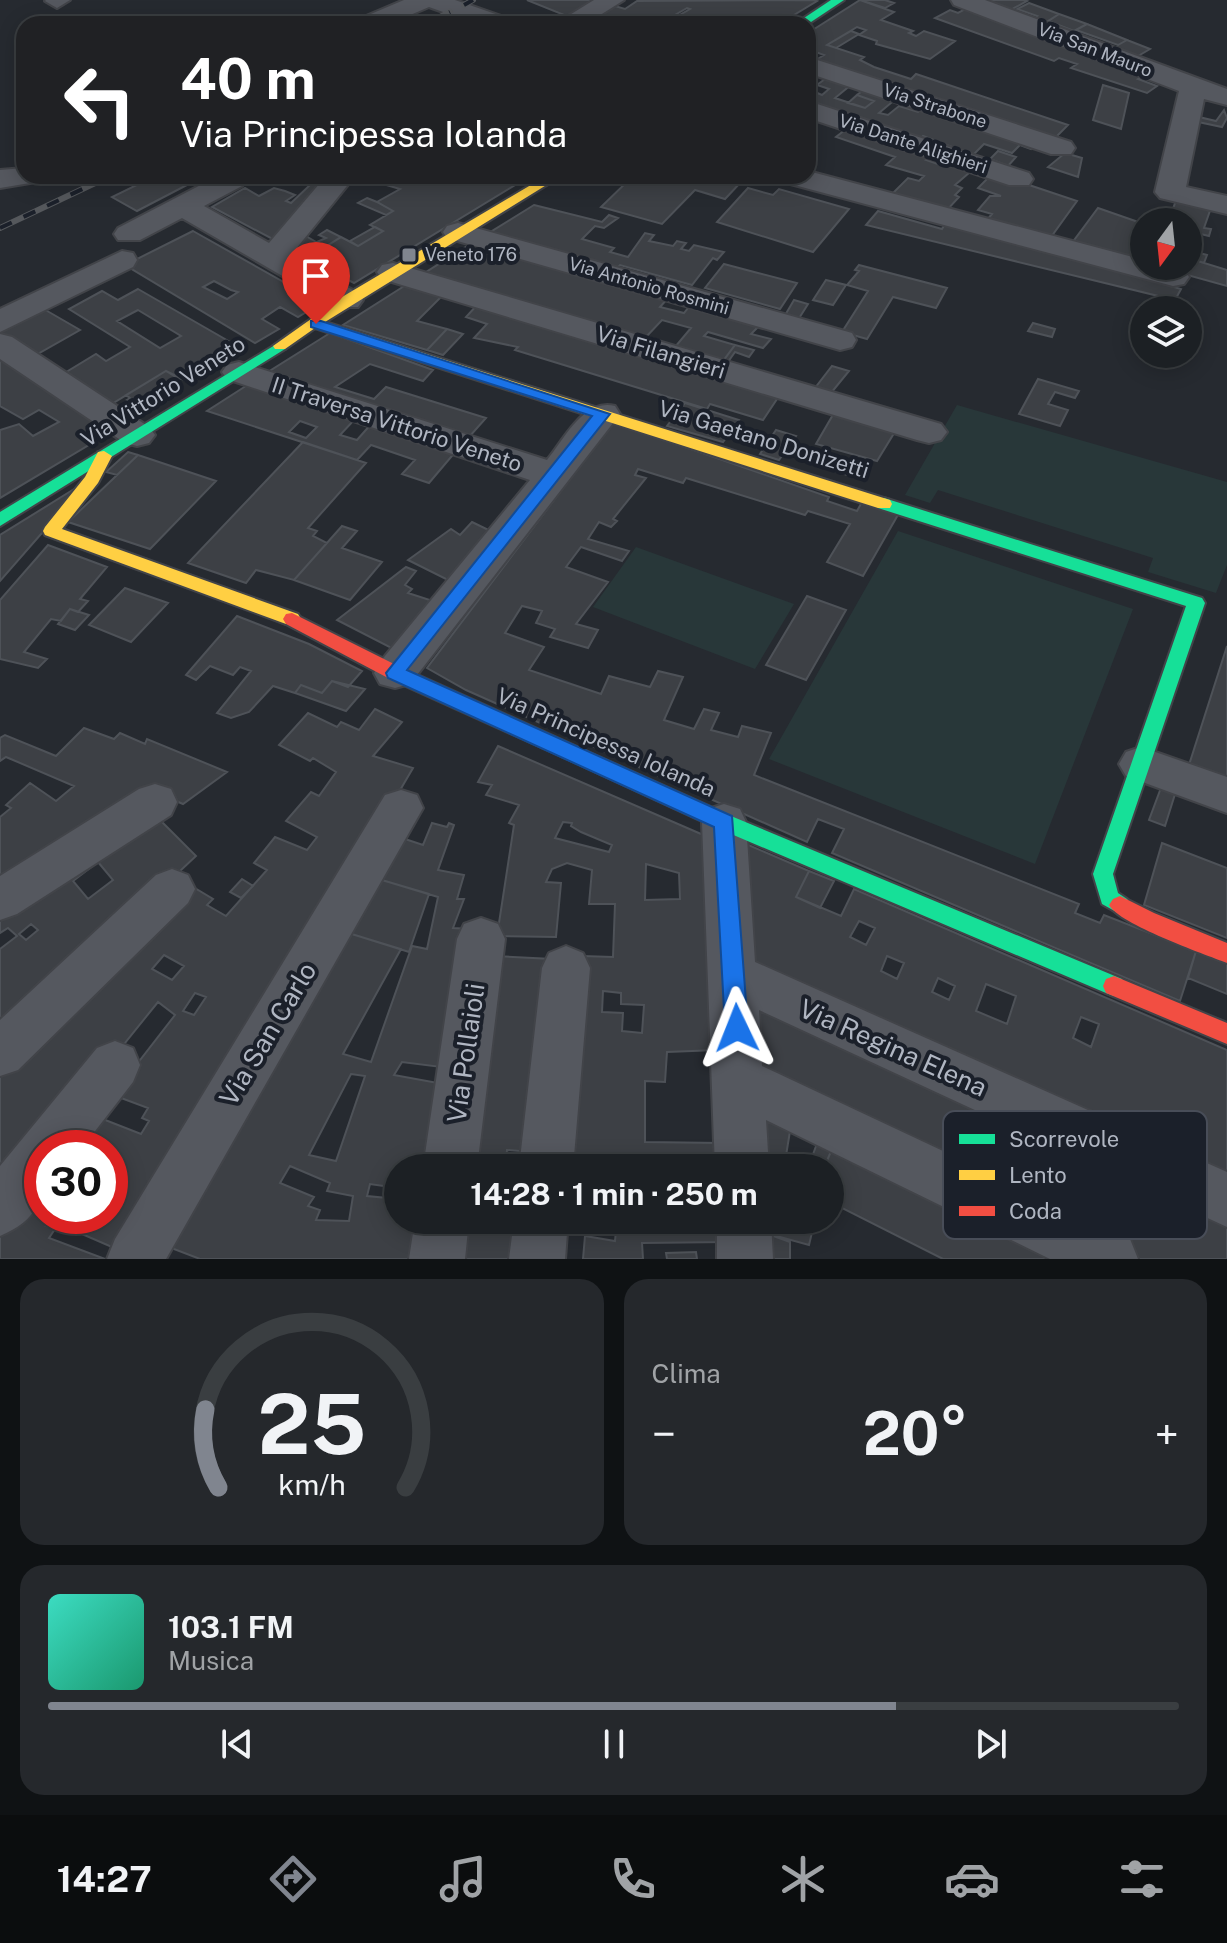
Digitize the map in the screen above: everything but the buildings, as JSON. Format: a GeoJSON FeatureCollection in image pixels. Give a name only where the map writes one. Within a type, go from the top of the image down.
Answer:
{"type":"FeatureCollection","features":[{"type":"Feature","properties":{"kind":"street"},"geometry":{"type":"LineString","coordinates":[[387,16],[425,0]]}},
{"type":"Feature","properties":{"kind":"street"},"geometry":{"type":"LineString","coordinates":[[432,0],[478,16]]}},
{"type":"Feature","properties":{"kind":"street"},"geometry":{"type":"LineString","coordinates":[[582,16],[612,0]]}},
{"type":"Feature","properties":{"kind":"street"},"geometry":{"type":"LineString","coordinates":[[814,16],[839,0]]}},
{"type":"Feature","properties":{"kind":"street","name":"Via San Mauro"},"geometry":{"type":"LineString","coordinates":[[963,0],[1227,97]]}},
{"type":"Feature","properties":{"kind":"street","name":"Via Strabone"},"geometry":{"type":"LineString","coordinates":[[816,68],[1061,148]]}},
{"type":"Feature","properties":{"kind":"street"},"geometry":{"type":"LineString","coordinates":[[1193,87],[1170,192],[1227,205]]}},
{"type":"Feature","properties":{"kind":"street","name":"Via Dante Alighieri"},"geometry":{"type":"LineString","coordinates":[[816,112],[1019,179]]}},
{"type":"Feature","properties":{"kind":"street"},"geometry":{"type":"LineString","coordinates":[[816,182],[1130,266]]}},
{"type":"Feature","properties":{"kind":"street"},"geometry":{"type":"LineString","coordinates":[[0,322],[126,247],[183,206],[224,184]]}},
{"type":"Feature","properties":{"kind":"street"},"geometry":{"type":"LineString","coordinates":[[273,257],[334,184]]}},
{"type":"Feature","properties":{"kind":"street","name":"Via Vittorio Veneto"},"geometry":{"type":"LineString","coordinates":[[1,518],[316,324],[347,300],[541,184]]}},
{"type":"Feature","properties":{"kind":"street"},"geometry":{"type":"LineString","coordinates":[[183,206],[347,300]]}},
{"type":"Feature","properties":{"kind":"street","name":"Via Antonio Rosmini"},"geometry":{"type":"LineString","coordinates":[[458,232],[840,340]]}},
{"type":"Feature","properties":{"kind":"street","name":"Via Filangieri"},"geometry":{"type":"LineString","coordinates":[[393,272],[929,432]]}},
{"type":"Feature","properties":{"kind":"street","name":"Via Gaetano Donizetti"},"geometry":{"type":"LineString","coordinates":[[316,324],[1196,603],[1141,764]]}},
{"type":"Feature","properties":{"kind":"street"},"geometry":{"type":"LineString","coordinates":[[0,344],[137,435]]}},
{"type":"Feature","properties":{"kind":"street","name":"II Traversa Vittorio Veneto"},"geometry":{"type":"LineString","coordinates":[[239,372],[554,475]]}},
{"type":"Feature","properties":{"kind":"street"},"geometry":{"type":"LineString","coordinates":[[395,673],[603,414]]}},
{"type":"Feature","properties":{"kind":"street","name":"Via Principessa Iolanda"},"geometry":{"type":"LineString","coordinates":[[104,456],[92,479],[51,531],[279,612],[395,673],[724,822],[1227,1034]]}},
{"type":"Feature","properties":{"kind":"street"},"geometry":{"type":"LineString","coordinates":[[1227,795],[1141,764],[1103,874],[1109,898],[1146,920],[1227,953]]}},
{"type":"Feature","properties":{"kind":"street"},"geometry":{"type":"LineString","coordinates":[[0,900],[155,802]]}},
{"type":"Feature","properties":{"kind":"street","name":"Via San Carlo"},"geometry":{"type":"LineString","coordinates":[[135,1259],[401,808]]}},
{"type":"Feature","properties":{"kind":"street"},"geometry":{"type":"LineString","coordinates":[[724,822],[735,976],[742,1154]]}},
{"type":"Feature","properties":{"kind":"street"},"geometry":{"type":"LineString","coordinates":[[0,1053],[172,889]]}},
{"type":"Feature","properties":{"kind":"street","name":"Via Pollaioli"},"geometry":{"type":"LineString","coordinates":[[452,1154],[481,939]]}},
{"type":"Feature","properties":{"kind":"street"},"geometry":{"type":"LineString","coordinates":[[547,1154],[566,968]]}},
{"type":"Feature","properties":{"kind":"street","name":"Via Regina Elena"},"geometry":{"type":"LineString","coordinates":[[735,976],[1032,1111]]}},
{"type":"Feature","properties":{"kind":"street"},"geometry":{"type":"LineString","coordinates":[[63,1130],[115,1065]]}},
{"type":"Feature","properties":{"kind":"street"},"geometry":{"type":"LineString","coordinates":[[739,1081],[943,1179]]}},
{"type":"Feature","properties":{"kind":"street"},"geometry":{"type":"LineString","coordinates":[[0,1209],[24,1179]]}},
{"type":"Feature","properties":{"kind":"street","name":"Via Regina Elena"},"geometry":{"type":"LineString","coordinates":[[1207,1191],[1227,1200]]}},
{"type":"Feature","properties":{"kind":"street"},"geometry":{"type":"LineString","coordinates":[[437,1259],[440,1234]]}},
{"type":"Feature","properties":{"kind":"street"},"geometry":{"type":"LineString","coordinates":[[537,1259],[540,1234]]}},
{"type":"Feature","properties":{"kind":"street"},"geometry":{"type":"LineString","coordinates":[[744,1234],[745,1259]]}},
{"type":"Feature","properties":{"kind":"street"},"geometry":{"type":"LineString","coordinates":[[1068,1239],[1110,1259]]}},
{"type":"Feature","properties":{"kind":"shaded area"},"geometry":{"type":"Polygon","coordinates":[[[957,405],[1227,482],[1227,565],[1216,593],[1148,572],[1153,558],[938,490],[930,503],[905,495],[957,405]]]}},
{"type":"Feature","properties":{"kind":"shaded area"},"geometry":{"type":"Polygon","coordinates":[[[898,531],[1133,609],[1035,864],[769,759],[898,531]]]}},
{"type":"Feature","properties":{"kind":"shaded area"},"geometry":{"type":"Polygon","coordinates":[[[636,547],[794,604],[755,669],[593,607],[636,547]]]}},
{"type":"Feature","properties":{"kind":"railway"},"geometry":{"type":"LineString","coordinates":[[464,5],[473,0]]}},
{"type":"Feature","properties":{"kind":"railway"},"geometry":{"type":"LineString","coordinates":[[442,16],[450,12]]}},
{"type":"Feature","properties":{"kind":"railway"},"geometry":{"type":"LineString","coordinates":[[0,228],[93,184]]}},
{"type":"Feature","properties":{"kind":"traffic: fast"},"geometry":{"type":"LineString","coordinates":[[814,16],[839,0]]}},
{"type":"Feature","properties":{"kind":"traffic: fast"},"geometry":{"type":"LineString","coordinates":[[0,520],[280,346]]}},
{"type":"Feature","properties":{"kind":"traffic: fast"},"geometry":{"type":"LineString","coordinates":[[884,504],[1196,603],[1103,874],[1109,898],[1120,905]]}},
{"type":"Feature","properties":{"kind":"traffic: fast"},"geometry":{"type":"LineString","coordinates":[[579,756],[724,822],[1114,986]]}},
{"type":"Feature","properties":{"kind":"traffic: slow"},"geometry":{"type":"LineString","coordinates":[[280,346],[347,300],[542,184]]}},
{"type":"Feature","properties":{"kind":"traffic: slow"},"geometry":{"type":"LineString","coordinates":[[316,324],[884,504]]}},
{"type":"Feature","properties":{"kind":"traffic: slow"},"geometry":{"type":"LineString","coordinates":[[104,456],[92,479],[51,531],[292,619]]}},
{"type":"Feature","properties":{"kind":"traffic: jam"},"geometry":{"type":"LineString","coordinates":[[292,619],[395,673],[579,756]]}},
{"type":"Feature","properties":{"kind":"traffic: jam"},"geometry":{"type":"LineString","coordinates":[[1120,905],[1146,920],[1227,953]]}},
{"type":"Feature","properties":{"kind":"traffic: jam"},"geometry":{"type":"LineString","coordinates":[[1114,986],[1227,1034]]}},
{"type":"Feature","properties":{"kind":"place","name":"Veneto 176"},"geometry":{"type":"Point","coordinates":[409,255]}},
{"type":"Feature","properties":{"kind":"route"},"geometry":{"type":"LineString","coordinates":[[316,324],[603,414],[395,673],[724,822],[737,1028]]}}]}
